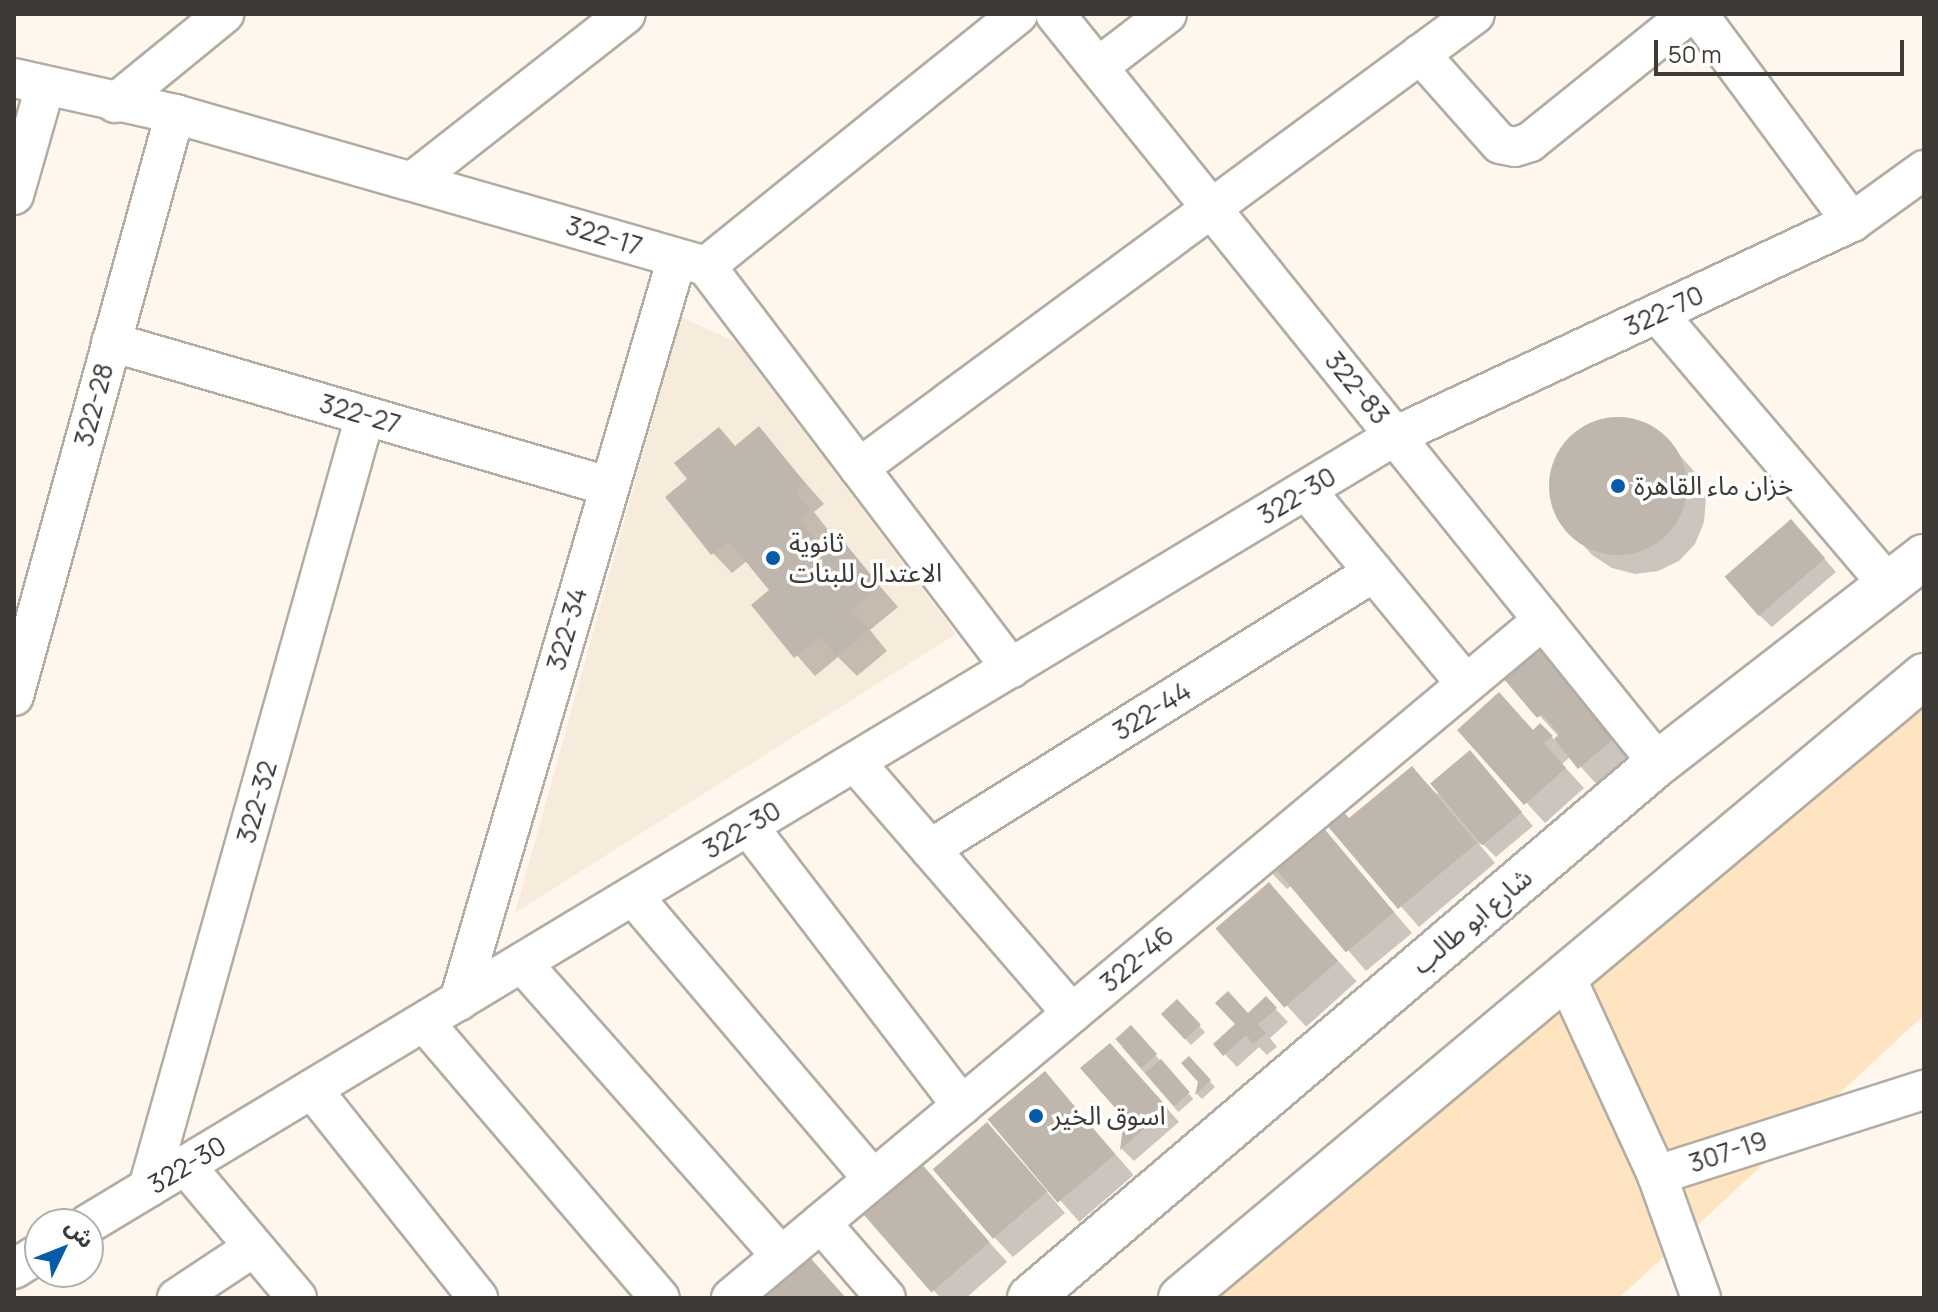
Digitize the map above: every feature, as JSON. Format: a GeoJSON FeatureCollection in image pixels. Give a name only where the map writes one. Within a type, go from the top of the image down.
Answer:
{"type":"FeatureCollection","features":[{"type":"Feature","properties":{"kind":"main road","name":"شارع ابو طالب"},"geometry":{"type":"LineString","coordinates":[[1030,1298],[1658,763],[1924,557]]}},
{"type":"Feature","properties":{"kind":"main road"},"geometry":{"type":"LineString","coordinates":[[1181,1298],[1924,676]]}},
{"type":"Feature","properties":{"kind":"street"},"geometry":{"type":"LineString","coordinates":[[115,103],[224,14]]}},
{"type":"Feature","properties":{"kind":"street"},"geometry":{"type":"LineString","coordinates":[[414,180],[626,14]]}},
{"type":"Feature","properties":{"kind":"street"},"geometry":{"type":"LineString","coordinates":[[1011,668],[859,468],[691,262],[1018,14]]}},
{"type":"Feature","properties":{"kind":"street","name":"322-83"},"geometry":{"type":"LineString","coordinates":[[1055,14],[1658,763]]}},
{"type":"Feature","properties":{"kind":"street"},"geometry":{"type":"LineString","coordinates":[[1098,67],[1167,14]]}},
{"type":"Feature","properties":{"kind":"street"},"geometry":{"type":"LineString","coordinates":[[859,468],[1475,14]]}},
{"type":"Feature","properties":{"kind":"street"},"geometry":{"type":"LineString","coordinates":[[1420,54],[1500,144],[1515,147],[1530,142],[1689,14]]}},
{"type":"Feature","properties":{"kind":"street"},"geometry":{"type":"LineString","coordinates":[[1698,14],[1852,222]]}},
{"type":"Feature","properties":{"kind":"street"},"geometry":{"type":"LineString","coordinates":[[14,195],[30,83]]}},
{"type":"Feature","properties":{"kind":"street","name":"322-17"},"geometry":{"type":"LineString","coordinates":[[30,83],[175,114],[414,180],[691,262]]}},
{"type":"Feature","properties":{"kind":"street","name":"322-28"},"geometry":{"type":"LineString","coordinates":[[14,694],[175,114]]}},
{"type":"Feature","properties":{"kind":"street","name":"322-70"},"geometry":{"type":"LineString","coordinates":[[1395,436],[1852,222],[1924,170]]}},
{"type":"Feature","properties":{"kind":"street","name":"322-34"},"geometry":{"type":"LineString","coordinates":[[459,1001],[608,486],[691,262]]}},
{"type":"Feature","properties":{"kind":"street"},"geometry":{"type":"LineString","coordinates":[[1658,314],[1889,585]]}},
{"type":"Feature","properties":{"kind":"street","name":"322-27"},"geometry":{"type":"LineString","coordinates":[[111,342],[608,486]]}},
{"type":"Feature","properties":{"kind":"street","name":"322-32"},"geometry":{"type":"LineString","coordinates":[[148,1188],[365,416]]}},
{"type":"Feature","properties":{"kind":"street","name":"322-30"},"geometry":{"type":"LineString","coordinates":[[104,1214],[1395,436]]}},
{"type":"Feature","properties":{"kind":"street"},"geometry":{"type":"LineString","coordinates":[[1306,490],[1466,684]]}},
{"type":"Feature","properties":{"kind":"street","name":"322-44"},"geometry":{"type":"LineString","coordinates":[[930,849],[1374,572]]}},
{"type":"Feature","properties":{"kind":"street","name":"322-46"},"geometry":{"type":"LineString","coordinates":[[731,1298],[1543,620]]}},
{"type":"Feature","properties":{"kind":"street"},"geometry":{"type":"LineString","coordinates":[[855,762],[1072,1013]]}},
{"type":"Feature","properties":{"kind":"street"},"geometry":{"type":"LineString","coordinates":[[748,826],[962,1106]]}},
{"type":"Feature","properties":{"kind":"street"},"geometry":{"type":"LineString","coordinates":[[633,896],[873,1179]]}},
{"type":"Feature","properties":{"kind":"street"},"geometry":{"type":"LineString","coordinates":[[522,963],[781,1256]]}},
{"type":"Feature","properties":{"kind":"street"},"geometry":{"type":"LineString","coordinates":[[1565,975],[1657,1175]]}},
{"type":"Feature","properties":{"kind":"street"},"geometry":{"type":"LineString","coordinates":[[424,1022],[660,1298]]}},
{"type":"Feature","properties":{"kind":"street"},"geometry":{"type":"LineString","coordinates":[[312,1089],[478,1298]]}},
{"type":"Feature","properties":{"kind":"street","name":"307-19"},"geometry":{"type":"LineString","coordinates":[[1701,1298],[1657,1175],[1924,1090]]}},
{"type":"Feature","properties":{"kind":"street"},"geometry":{"type":"LineString","coordinates":[[185,1165],[297,1298]]}},
{"type":"Feature","properties":{"kind":"street"},"geometry":{"type":"LineString","coordinates":[[821,1223],[886,1298]]}},
{"type":"Feature","properties":{"kind":"street"},"geometry":{"type":"LineString","coordinates":[[177,1298],[254,1247]]}},
{"type":"Feature","properties":{"kind":"shaded area"},"geometry":{"type":"Polygon","coordinates":[[[681,317],[736,342],[956,634],[515,913],[681,317]]]}},
{"type":"Feature","properties":{"kind":"shaded area"},"geometry":{"type":"Polygon","coordinates":[[[1924,707],[1924,1015],[1619,1298],[1218,1298],[1924,707]]]}},
{"type":"Feature","properties":{"kind":"building","name":"خزان ماء القاهرة"},"geometry":{"type":"Polygon","coordinates":[[[1618,417],[1644,423],[1667,437],[1681,460],[1687,486],[1681,512],[1667,535],[1644,549],[1618,555],[1592,549],[1569,535],[1555,512],[1549,486],[1555,460],[1569,437],[1592,423],[1618,417]]]}},
{"type":"Feature","properties":{"kind":"building"},"geometry":{"type":"Polygon","coordinates":[[[759,426],[806,484],[796,492],[811,511],[800,520],[825,549],[840,537],[880,586],[852,610],[869,630],[836,657],[820,637],[794,658],[751,605],[769,590],[729,541],[711,555],[665,497],[687,479],[674,463],[719,427],[735,446],[759,426]]]}},
{"type":"Feature","properties":{"kind":"building"},"geometry":{"type":"Polygon","coordinates":[[[1791,519],[1825,558],[1759,616],[1725,577],[1791,519]]]}},
{"type":"Feature","properties":{"kind":"building"},"geometry":{"type":"Polygon","coordinates":[[[1545,641],[1623,731],[1578,769],[1554,739],[1559,734],[1542,714],[1537,718],[1503,678],[1545,641]]]}},
{"type":"Feature","properties":{"kind":"building"},"geometry":{"type":"Polygon","coordinates":[[[1499,692],[1533,730],[1540,723],[1553,736],[1544,743],[1566,768],[1524,805],[1457,730],[1499,692]]]}},
{"type":"Feature","properties":{"kind":"building"},"geometry":{"type":"Polygon","coordinates":[[[1470,750],[1522,812],[1482,845],[1430,783],[1470,750]]]}},
{"type":"Feature","properties":{"kind":"building"},"geometry":{"type":"Polygon","coordinates":[[[1412,766],[1477,843],[1398,909],[1325,823],[1341,809],[1349,818],[1412,766]]]}},
{"type":"Feature","properties":{"kind":"building"},"geometry":{"type":"Polygon","coordinates":[[[1317,820],[1394,912],[1346,952],[1269,860],[1317,820]]]}},
{"type":"Feature","properties":{"kind":"building"},"geometry":{"type":"Polygon","coordinates":[[[1269,882],[1338,961],[1284,1008],[1215,929],[1269,882]]]}},
{"type":"Feature","properties":{"kind":"building"},"geometry":{"type":"Polygon","coordinates":[[[1228,991],[1248,1013],[1266,996],[1277,1008],[1258,1024],[1266,1033],[1253,1044],[1246,1035],[1223,1056],[1213,1044],[1235,1024],[1215,1003],[1228,991]]]}},
{"type":"Feature","properties":{"kind":"building"},"geometry":{"type":"Polygon","coordinates":[[[1177,999],[1201,1025],[1185,1040],[1161,1014],[1177,999]]]}},
{"type":"Feature","properties":{"kind":"building"},"geometry":{"type":"Polygon","coordinates":[[[1131,1025],[1157,1054],[1141,1068],[1115,1039],[1131,1025]]]}},
{"type":"Feature","properties":{"kind":"building"},"geometry":{"type":"Polygon","coordinates":[[[1110,1043],[1168,1108],[1120,1150],[1124,1118],[1080,1068],[1110,1043]]]}},
{"type":"Feature","properties":{"kind":"building"},"geometry":{"type":"Polygon","coordinates":[[[1189,1056],[1211,1080],[1195,1095],[1198,1082],[1181,1063],[1189,1056]]]}},
{"type":"Feature","properties":{"kind":"building"},"geometry":{"type":"Polygon","coordinates":[[[1161,1059],[1190,1092],[1174,1106],[1145,1073],[1161,1059]]]}},
{"type":"Feature","properties":{"kind":"building"},"geometry":{"type":"Polygon","coordinates":[[[1045,1071],[1115,1154],[1058,1203],[988,1119],[1045,1071]]]}},
{"type":"Feature","properties":{"kind":"building"},"geometry":{"type":"Polygon","coordinates":[[[987,1122],[1047,1191],[993,1239],[933,1169],[987,1122]]]}},
{"type":"Feature","properties":{"kind":"building"},"geometry":{"type":"Polygon","coordinates":[[[920,1162],[990,1242],[931,1293],[862,1213],[920,1162]]]}},
{"type":"Feature","properties":{"kind":"building"},"geometry":{"type":"Polygon","coordinates":[[[807,1254],[846,1298],[756,1298],[807,1254]]]}},
{"type":"Feature","properties":{"kind":"place","name":"خزان ماء القاهرة"},"geometry":{"type":"Point","coordinates":[1618,486]}},
{"type":"Feature","properties":{"kind":"place","name":"ثانوية الاعتدال للبنات"},"geometry":{"type":"Point","coordinates":[773,558]}},
{"type":"Feature","properties":{"kind":"place","name":"اسوق الخير"},"geometry":{"type":"Point","coordinates":[1036,1116]}}]}
